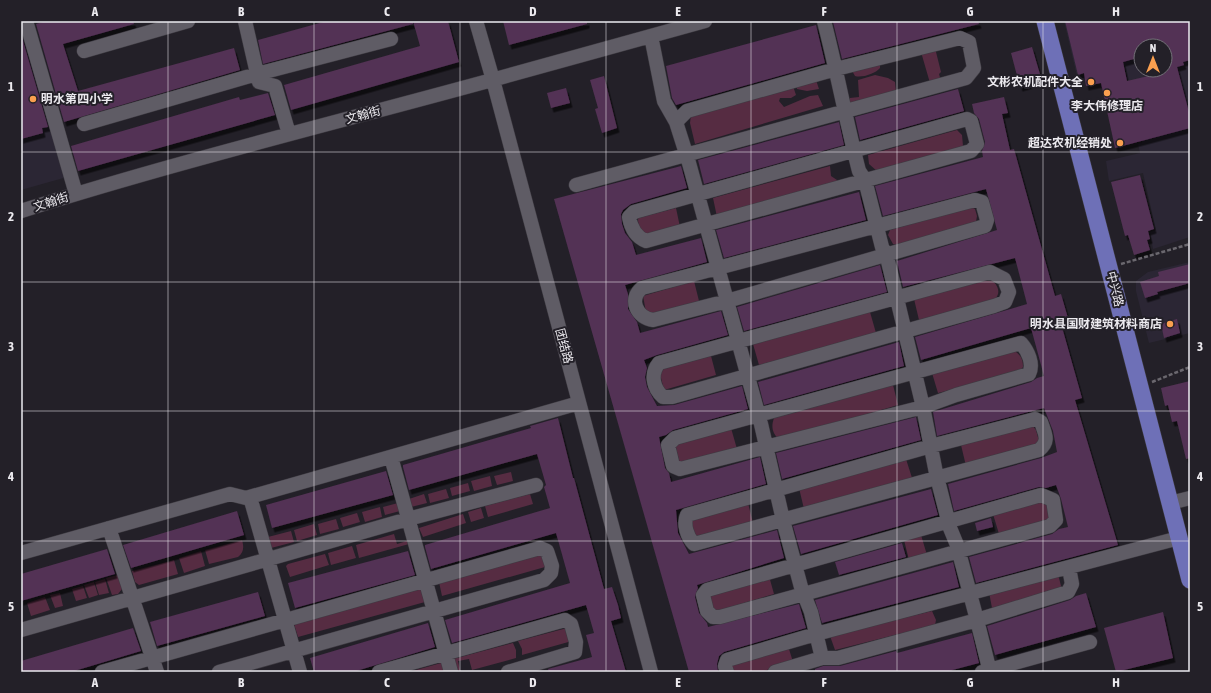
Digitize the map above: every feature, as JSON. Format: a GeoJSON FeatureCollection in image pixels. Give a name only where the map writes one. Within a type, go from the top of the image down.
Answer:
{"type":"FeatureCollection","features":[{"type":"Feature","properties":{"kind":"main road","name":"中兴路"},"geometry":{"type":"LineString","coordinates":[[1045,21],[1190,580]]}},
{"type":"Feature","properties":{"kind":"street"},"geometry":{"type":"LineString","coordinates":[[26,21],[76,194]]}},
{"type":"Feature","properties":{"kind":"street"},"geometry":{"type":"LineString","coordinates":[[84,51],[188,21]]}},
{"type":"Feature","properties":{"kind":"street"},"geometry":{"type":"LineString","coordinates":[[244,21],[259,82],[276,86],[289,134]]}},
{"type":"Feature","properties":{"kind":"street","name":"团结路"},"geometry":{"type":"LineString","coordinates":[[476,21],[651,672]]}},
{"type":"Feature","properties":{"kind":"street","name":"文翰街"},"geometry":{"type":"LineString","coordinates":[[21,211],[289,134],[651,36],[684,24],[705,21]]}},
{"type":"Feature","properties":{"kind":"street"},"geometry":{"type":"LineString","coordinates":[[824,21],[836,69],[844,112],[859,171],[866,180],[923,407],[937,478],[948,522],[958,551],[977,620],[988,671],[1090,642]]}},
{"type":"Feature","properties":{"kind":"street"},"geometry":{"type":"LineString","coordinates":[[651,36],[664,101],[676,122],[687,156],[759,416],[783,520],[795,565],[811,612],[822,658]]}},
{"type":"Feature","properties":{"kind":"street"},"geometry":{"type":"LineString","coordinates":[[576,185],[687,156],[966,78],[974,68],[969,42],[960,38],[836,69],[687,111],[676,122]]}},
{"type":"Feature","properties":{"kind":"street"},"geometry":{"type":"LineString","coordinates":[[84,124],[257,74],[392,39]]}},
{"type":"Feature","properties":{"kind":"street"},"geometry":{"type":"LineString","coordinates":[[967,119],[971,121],[977,144],[971,151],[706,226],[646,241],[639,238],[631,225],[629,217],[634,212],[698,196],[854,151],[967,119]]}},
{"type":"Feature","properties":{"kind":"street"},"geometry":{"type":"LineString","coordinates":[[975,200],[982,202],[987,220],[985,226],[727,301],[653,320],[644,319],[638,312],[635,298],[637,292],[642,288],[877,226],[975,200]]}},
{"type":"Feature","properties":{"kind":"street"},"geometry":{"type":"LineString","coordinates":[[990,272],[1004,279],[1009,292],[1004,302],[994,306],[672,396],[663,397],[658,392],[652,376],[654,368],[659,363],[896,299],[990,272]]}},
{"type":"Feature","properties":{"kind":"street"},"geometry":{"type":"LineString","coordinates":[[1021,343],[1027,350],[1032,368],[1029,374],[956,395],[923,407],[680,469],[672,466],[668,445],[675,438],[1021,343]]}},
{"type":"Feature","properties":{"kind":"street"},"geometry":{"type":"LineString","coordinates":[[21,553],[230,494],[246,498],[250,497],[579,403]]}},
{"type":"Feature","properties":{"kind":"street"},"geometry":{"type":"LineString","coordinates":[[1035,419],[1041,422],[1047,439],[1046,444],[1039,450],[937,478],[694,544],[689,539],[684,520],[687,515],[931,446],[1035,419]]}},
{"type":"Feature","properties":{"kind":"street"},"geometry":{"type":"LineString","coordinates":[[391,457],[451,672]]}},
{"type":"Feature","properties":{"kind":"street"},"geometry":{"type":"LineString","coordinates":[[21,630],[269,558],[536,485]]}},
{"type":"Feature","properties":{"kind":"street"},"geometry":{"type":"LineString","coordinates":[[1041,496],[1052,500],[1056,513],[1056,520],[1050,526],[958,551],[720,617],[713,617],[707,611],[703,595],[707,590],[1041,496]]}},
{"type":"Feature","properties":{"kind":"street"},"geometry":{"type":"LineString","coordinates":[[250,497],[269,558],[300,672]]}},
{"type":"Feature","properties":{"kind":"street"},"geometry":{"type":"LineString","coordinates":[[1170,503],[1190,498]]}},
{"type":"Feature","properties":{"kind":"street"},"geometry":{"type":"LineString","coordinates":[[109,528],[157,672]]}},
{"type":"Feature","properties":{"kind":"street"},"geometry":{"type":"LineString","coordinates":[[727,672],[725,666],[726,660],[816,634],[1179,538]]}},
{"type":"Feature","properties":{"kind":"street"},"geometry":{"type":"LineString","coordinates":[[102,672],[540,548],[547,551],[552,566],[552,573],[544,580],[219,672]]}},
{"type":"Feature","properties":{"kind":"street"},"geometry":{"type":"LineString","coordinates":[[775,672],[822,658],[838,658],[977,620],[1068,592],[1072,584],[1069,568]]}},
{"type":"Feature","properties":{"kind":"street"},"geometry":{"type":"LineString","coordinates":[[379,672],[565,620],[571,624],[576,642],[575,652],[508,672]]}},
{"type":"Feature","properties":{"kind":"path"},"geometry":{"type":"LineString","coordinates":[[1110,268],[1190,244]]}},
{"type":"Feature","properties":{"kind":"path"},"geometry":{"type":"LineString","coordinates":[[1140,386],[1190,367]]}},
{"type":"Feature","properties":{"kind":"shaded area","name":"明水第四小学"},"geometry":{"type":"Polygon","coordinates":[[[21,21],[67,177],[21,190],[21,21]]]}},
{"type":"Feature","properties":{"kind":"shaded area"},"geometry":{"type":"Polygon","coordinates":[[[1064,21],[1190,21],[1190,237],[1153,249],[1150,232],[1156,230],[1143,173],[1109,181],[1106,161],[1140,153],[1138,144],[1142,143],[1124,64],[1077,76],[1064,21]]]}},
{"type":"Feature","properties":{"kind":"shaded area"},"geometry":{"type":"Polygon","coordinates":[[[935,48],[941,72],[939,74],[941,81],[930,83],[921,52],[935,48]]]}},
{"type":"Feature","properties":{"kind":"shaded area"},"geometry":{"type":"Polygon","coordinates":[[[880,61],[880,68],[868,75],[855,76],[851,69],[880,61]]]}},
{"type":"Feature","properties":{"kind":"shaded area"},"geometry":{"type":"Polygon","coordinates":[[[875,75],[888,78],[895,82],[896,92],[850,106],[850,98],[859,97],[858,80],[875,75]]]}},
{"type":"Feature","properties":{"kind":"shaded area"},"geometry":{"type":"Polygon","coordinates":[[[816,80],[819,89],[807,91],[797,89],[796,85],[816,80]]]}},
{"type":"Feature","properties":{"kind":"shaded area"},"geometry":{"type":"Polygon","coordinates":[[[793,86],[796,95],[791,98],[780,98],[779,101],[784,107],[810,96],[818,95],[823,106],[695,144],[690,123],[691,115],[793,86]]]}},
{"type":"Feature","properties":{"kind":"shaded area"},"geometry":{"type":"Polygon","coordinates":[[[957,130],[962,135],[963,146],[878,172],[869,164],[868,155],[957,130]]]}},
{"type":"Feature","properties":{"kind":"shaded area"},"geometry":{"type":"Polygon","coordinates":[[[830,166],[831,176],[837,180],[837,184],[717,217],[713,198],[830,166]]]}},
{"type":"Feature","properties":{"kind":"shaded area"},"geometry":{"type":"Polygon","coordinates":[[[971,207],[975,209],[977,216],[976,222],[898,246],[893,244],[888,235],[890,230],[971,207]]]}},
{"type":"Feature","properties":{"kind":"shaded area"},"geometry":{"type":"Polygon","coordinates":[[[676,208],[680,227],[648,235],[643,232],[638,224],[638,218],[676,208]]]}},
{"type":"Feature","properties":{"kind":"shaded area"},"geometry":{"type":"Polygon","coordinates":[[[1190,262],[1190,333],[1149,343],[1136,291],[1136,281],[1148,272],[1190,262]]]}},
{"type":"Feature","properties":{"kind":"shaded area"},"geometry":{"type":"Polygon","coordinates":[[[989,278],[998,288],[998,293],[995,299],[919,320],[914,299],[989,278]]]}},
{"type":"Feature","properties":{"kind":"shaded area"},"geometry":{"type":"Polygon","coordinates":[[[694,281],[699,301],[654,314],[646,312],[643,296],[694,281]]]}},
{"type":"Feature","properties":{"kind":"shaded area"},"geometry":{"type":"Polygon","coordinates":[[[870,312],[876,333],[759,365],[753,344],[870,312]]]}},
{"type":"Feature","properties":{"kind":"shaded area"},"geometry":{"type":"Polygon","coordinates":[[[1015,351],[1023,362],[1023,367],[1019,373],[938,393],[932,373],[1015,351]]]}},
{"type":"Feature","properties":{"kind":"shaded area"},"geometry":{"type":"Polygon","coordinates":[[[711,356],[716,375],[664,390],[659,370],[711,356]]]}},
{"type":"Feature","properties":{"kind":"shaded area"},"geometry":{"type":"Polygon","coordinates":[[[893,385],[898,405],[779,440],[772,427],[774,418],[893,385]]]}},
{"type":"Feature","properties":{"kind":"shaded area"},"geometry":{"type":"Polygon","coordinates":[[[1032,425],[1036,430],[1039,441],[1035,447],[966,466],[961,445],[1032,425]]]}},
{"type":"Feature","properties":{"kind":"shaded area"},"geometry":{"type":"Polygon","coordinates":[[[731,428],[737,449],[680,464],[675,444],[731,428]]]}},
{"type":"Feature","properties":{"kind":"shaded area"},"geometry":{"type":"Polygon","coordinates":[[[906,459],[913,481],[804,509],[799,488],[906,459]]]}},
{"type":"Feature","properties":{"kind":"shaded area"},"geometry":{"type":"Polygon","coordinates":[[[511,472],[513,481],[497,485],[494,476],[511,472]]]}},
{"type":"Feature","properties":{"kind":"shaded area"},"geometry":{"type":"Polygon","coordinates":[[[490,476],[492,486],[474,491],[471,481],[490,476]]]}},
{"type":"Feature","properties":{"kind":"shaded area"},"geometry":{"type":"Polygon","coordinates":[[[468,483],[470,491],[452,496],[450,488],[468,483]]]}},
{"type":"Feature","properties":{"kind":"shaded area"},"geometry":{"type":"Polygon","coordinates":[[[446,489],[449,498],[430,503],[428,494],[446,489]]]}},
{"type":"Feature","properties":{"kind":"shaded area"},"geometry":{"type":"Polygon","coordinates":[[[424,494],[427,503],[411,507],[409,499],[424,494]]]}},
{"type":"Feature","properties":{"kind":"shaded area"},"geometry":{"type":"Polygon","coordinates":[[[530,494],[533,504],[488,517],[485,506],[530,494]]]}},
{"type":"Feature","properties":{"kind":"shaded area"},"geometry":{"type":"Polygon","coordinates":[[[1042,500],[1047,505],[1051,516],[1047,521],[999,534],[993,514],[1042,500]]]}},
{"type":"Feature","properties":{"kind":"shaded area"},"geometry":{"type":"Polygon","coordinates":[[[398,503],[400,511],[385,515],[383,507],[398,503]]]}},
{"type":"Feature","properties":{"kind":"shaded area"},"geometry":{"type":"Polygon","coordinates":[[[748,503],[753,523],[694,539],[689,519],[748,503]]]}},
{"type":"Feature","properties":{"kind":"shaded area"},"geometry":{"type":"Polygon","coordinates":[[[380,507],[382,517],[365,522],[362,512],[380,507]]]}},
{"type":"Feature","properties":{"kind":"shaded area"},"geometry":{"type":"Polygon","coordinates":[[[481,508],[484,518],[471,522],[468,512],[481,508]]]}},
{"type":"Feature","properties":{"kind":"shaded area"},"geometry":{"type":"Polygon","coordinates":[[[357,513],[360,522],[343,527],[340,518],[357,513]]]}},
{"type":"Feature","properties":{"kind":"shaded area"},"geometry":{"type":"Polygon","coordinates":[[[463,514],[466,523],[423,537],[419,528],[463,514]]]}},
{"type":"Feature","properties":{"kind":"shaded area"},"geometry":{"type":"Polygon","coordinates":[[[336,519],[339,529],[320,534],[318,524],[336,519]]]}},
{"type":"Feature","properties":{"kind":"shaded area"},"geometry":{"type":"Polygon","coordinates":[[[314,524],[317,535],[297,541],[294,530],[314,524]]]}},
{"type":"Feature","properties":{"kind":"shaded area"},"geometry":{"type":"Polygon","coordinates":[[[291,531],[294,542],[271,548],[268,537],[291,531]]]}},
{"type":"Feature","properties":{"kind":"shaded area"},"geometry":{"type":"Polygon","coordinates":[[[394,534],[397,544],[410,540],[409,544],[359,558],[356,545],[394,534]]]}},
{"type":"Feature","properties":{"kind":"shaded area"},"geometry":{"type":"Polygon","coordinates":[[[921,535],[927,555],[909,560],[904,540],[921,535]]]}},
{"type":"Feature","properties":{"kind":"shaded area"},"geometry":{"type":"Polygon","coordinates":[[[242,540],[243,549],[238,557],[209,564],[205,550],[242,540]]]}},
{"type":"Feature","properties":{"kind":"shaded area"},"geometry":{"type":"Polygon","coordinates":[[[352,546],[356,558],[331,565],[328,553],[352,546]]]}},
{"type":"Feature","properties":{"kind":"shaded area"},"geometry":{"type":"Polygon","coordinates":[[[201,551],[205,566],[184,573],[179,558],[201,551]]]}},
{"type":"Feature","properties":{"kind":"shaded area"},"geometry":{"type":"Polygon","coordinates":[[[325,554],[329,565],[290,577],[286,566],[288,564],[325,554]]]}},
{"type":"Feature","properties":{"kind":"shaded area"},"geometry":{"type":"Polygon","coordinates":[[[541,554],[546,564],[545,567],[442,596],[439,582],[541,554]]]}},
{"type":"Feature","properties":{"kind":"shaded area"},"geometry":{"type":"Polygon","coordinates":[[[174,560],[178,574],[139,585],[135,582],[132,571],[174,560]]]}},
{"type":"Feature","properties":{"kind":"shaded area"},"geometry":{"type":"Polygon","coordinates":[[[1058,574],[1062,590],[992,608],[989,592],[1058,574]]]}},
{"type":"Feature","properties":{"kind":"shaded area"},"geometry":{"type":"Polygon","coordinates":[[[118,575],[122,589],[118,594],[112,595],[106,578],[118,575]]]}},
{"type":"Feature","properties":{"kind":"shaded area"},"geometry":{"type":"Polygon","coordinates":[[[769,576],[774,594],[717,611],[713,608],[710,598],[712,593],[769,576]]]}},
{"type":"Feature","properties":{"kind":"shaded area"},"geometry":{"type":"Polygon","coordinates":[[[105,579],[109,593],[99,595],[95,582],[105,579]]]}},
{"type":"Feature","properties":{"kind":"shaded area"},"geometry":{"type":"Polygon","coordinates":[[[94,582],[98,595],[89,598],[84,585],[94,582]]]}},
{"type":"Feature","properties":{"kind":"shaded area"},"geometry":{"type":"Polygon","coordinates":[[[83,586],[87,598],[76,601],[72,589],[83,586]]]}},
{"type":"Feature","properties":{"kind":"shaded area"},"geometry":{"type":"Polygon","coordinates":[[[420,587],[425,602],[298,637],[294,624],[420,587]]]}},
{"type":"Feature","properties":{"kind":"shaded area"},"geometry":{"type":"Polygon","coordinates":[[[60,593],[63,606],[55,608],[50,595],[60,593]]]}},
{"type":"Feature","properties":{"kind":"shaded area"},"geometry":{"type":"Polygon","coordinates":[[[45,597],[50,610],[31,616],[27,603],[45,597]]]}},
{"type":"Feature","properties":{"kind":"shaded area"},"geometry":{"type":"Polygon","coordinates":[[[932,611],[936,620],[935,625],[835,650],[830,636],[932,611]]]}},
{"type":"Feature","properties":{"kind":"shaded area"},"geometry":{"type":"Polygon","coordinates":[[[567,628],[572,641],[522,655],[522,649],[518,641],[567,628]]]}},
{"type":"Feature","properties":{"kind":"shaded area"},"geometry":{"type":"Polygon","coordinates":[[[513,643],[516,650],[516,658],[472,670],[469,659],[458,661],[460,670],[456,671],[453,659],[513,643]]]}},
{"type":"Feature","properties":{"kind":"shaded area"},"geometry":{"type":"Polygon","coordinates":[[[789,649],[793,662],[760,672],[733,672],[729,665],[789,649]]]}},
{"type":"Feature","properties":{"kind":"shaded area"},"geometry":{"type":"Polygon","coordinates":[[[441,663],[447,672],[409,672],[441,663]]]}},
{"type":"Feature","properties":{"kind":"building"},"geometry":{"type":"Polygon","coordinates":[[[46,21],[133,21],[134,24],[63,44],[78,91],[234,48],[240,70],[64,122],[36,24],[46,21]]]}},
{"type":"Feature","properties":{"kind":"building"},"geometry":{"type":"Polygon","coordinates":[[[327,21],[413,21],[413,24],[263,64],[258,40],[327,21]]]}},
{"type":"Feature","properties":{"kind":"building"},"geometry":{"type":"Polygon","coordinates":[[[413,21],[448,21],[459,62],[291,110],[284,85],[420,46],[413,21]]]}},
{"type":"Feature","properties":{"kind":"building"},"geometry":{"type":"Polygon","coordinates":[[[503,21],[587,21],[587,24],[509,45],[503,21]]]}},
{"type":"Feature","properties":{"kind":"building"},"geometry":{"type":"Polygon","coordinates":[[[978,21],[979,24],[842,59],[833,22],[978,21]]]}},
{"type":"Feature","properties":{"kind":"building"},"geometry":{"type":"Polygon","coordinates":[[[1065,21],[1190,21],[1190,60],[1183,62],[1184,65],[1177,67],[1190,116],[1190,128],[1115,148],[1101,83],[1086,86],[1084,73],[1078,75],[1065,21]]]}},
{"type":"Feature","properties":{"kind":"building"},"geometry":{"type":"Polygon","coordinates":[[[816,25],[825,63],[676,105],[672,98],[666,66],[816,25]]]}},
{"type":"Feature","properties":{"kind":"building"},"geometry":{"type":"Polygon","coordinates":[[[21,34],[48,127],[42,128],[43,133],[21,139],[21,34]]]}},
{"type":"Feature","properties":{"kind":"building"},"geometry":{"type":"Polygon","coordinates":[[[1032,47],[1042,81],[1020,87],[1011,53],[1032,47]]]}},
{"type":"Feature","properties":{"kind":"building"},"geometry":{"type":"Polygon","coordinates":[[[604,76],[617,128],[602,133],[595,109],[598,108],[590,80],[604,76]]]}},
{"type":"Feature","properties":{"kind":"building"},"geometry":{"type":"Polygon","coordinates":[[[566,88],[570,103],[551,108],[547,93],[566,88]]]}},
{"type":"Feature","properties":{"kind":"building"},"geometry":{"type":"Polygon","coordinates":[[[958,89],[964,111],[860,140],[855,117],[958,89]]]}},
{"type":"Feature","properties":{"kind":"building"},"geometry":{"type":"Polygon","coordinates":[[[268,93],[275,115],[78,171],[71,146],[239,97],[240,100],[268,93]]]}},
{"type":"Feature","properties":{"kind":"building"},"geometry":{"type":"Polygon","coordinates":[[[1004,97],[1008,113],[1002,114],[1010,150],[1014,149],[1055,296],[1061,294],[1068,318],[1060,320],[1082,398],[1075,400],[1118,545],[976,583],[969,557],[1052,534],[1059,529],[1068,527],[1061,499],[1056,485],[1046,488],[1039,487],[954,511],[948,484],[1041,458],[1057,452],[1053,431],[1044,408],[937,436],[933,412],[1031,382],[1044,376],[1031,328],[921,360],[915,337],[1027,304],[1015,258],[903,287],[897,261],[997,230],[986,189],[883,216],[875,186],[983,157],[982,151],[985,142],[979,119],[974,113],[972,104],[1004,97]]]}},
{"type":"Feature","properties":{"kind":"building"},"geometry":{"type":"Polygon","coordinates":[[[839,122],[844,145],[704,184],[698,160],[839,122]]]}},
{"type":"Feature","properties":{"kind":"building"},"geometry":{"type":"Polygon","coordinates":[[[681,166],[687,188],[631,204],[623,210],[621,214],[622,224],[625,233],[632,242],[636,255],[701,238],[707,262],[625,285],[628,294],[628,309],[637,322],[640,333],[721,311],[728,335],[644,360],[647,368],[645,377],[647,387],[657,406],[674,405],[742,386],[748,409],[673,430],[666,435],[659,437],[665,468],[669,473],[671,482],[760,457],[766,484],[676,510],[678,533],[689,554],[777,530],[784,558],[697,585],[698,588],[695,597],[699,613],[707,623],[708,627],[799,604],[806,628],[724,652],[719,656],[717,664],[718,672],[689,672],[554,199],[681,166]]]}},
{"type":"Feature","properties":{"kind":"building"},"geometry":{"type":"Polygon","coordinates":[[[1140,175],[1154,229],[1148,231],[1150,239],[1147,240],[1150,250],[1134,255],[1128,235],[1125,236],[1111,182],[1140,175]]]}},
{"type":"Feature","properties":{"kind":"building"},"geometry":{"type":"Polygon","coordinates":[[[859,192],[866,220],[724,258],[716,230],[859,192]]]}},
{"type":"Feature","properties":{"kind":"building"},"geometry":{"type":"Polygon","coordinates":[[[1190,264],[1190,283],[1157,292],[1158,294],[1145,298],[1140,282],[1159,276],[1158,272],[1190,264]]]}},
{"type":"Feature","properties":{"kind":"building"},"geometry":{"type":"Polygon","coordinates":[[[880,265],[887,292],[744,331],[737,307],[880,265]]]}},
{"type":"Feature","properties":{"kind":"building"},"geometry":{"type":"Polygon","coordinates":[[[1177,319],[1180,333],[1164,338],[1161,324],[1177,319]]]}},
{"type":"Feature","properties":{"kind":"building"},"geometry":{"type":"Polygon","coordinates":[[[899,342],[904,366],[764,405],[758,382],[899,342]]]}},
{"type":"Feature","properties":{"kind":"building"},"geometry":{"type":"Polygon","coordinates":[[[1190,381],[1190,458],[1186,459],[1177,421],[1172,422],[1168,405],[1165,406],[1161,388],[1190,381]]]}},
{"type":"Feature","properties":{"kind":"building"},"geometry":{"type":"Polygon","coordinates":[[[916,417],[921,440],[782,479],[776,453],[916,417]]]}},
{"type":"Feature","properties":{"kind":"building"},"geometry":{"type":"Polygon","coordinates":[[[558,418],[604,589],[612,587],[618,605],[621,618],[611,621],[626,672],[549,672],[548,669],[592,657],[586,635],[594,633],[586,605],[452,643],[445,620],[570,583],[556,533],[431,569],[425,547],[425,545],[550,508],[544,487],[546,485],[537,454],[409,490],[403,465],[531,428],[530,426],[558,418]]]}},
{"type":"Feature","properties":{"kind":"building"},"geometry":{"type":"Polygon","coordinates":[[[386,471],[393,495],[272,528],[266,505],[386,471]]]}},
{"type":"Feature","properties":{"kind":"building"},"geometry":{"type":"Polygon","coordinates":[[[931,489],[938,515],[801,554],[793,526],[931,489]]]}},
{"type":"Feature","properties":{"kind":"building"},"geometry":{"type":"Polygon","coordinates":[[[237,511],[244,535],[131,568],[123,545],[237,511]]]}},
{"type":"Feature","properties":{"kind":"building"},"geometry":{"type":"Polygon","coordinates":[[[991,518],[993,527],[977,531],[975,523],[991,518]]]}},
{"type":"Feature","properties":{"kind":"building"},"geometry":{"type":"Polygon","coordinates":[[[902,543],[906,557],[839,575],[835,562],[902,543]]]}},
{"type":"Feature","properties":{"kind":"building"},"geometry":{"type":"Polygon","coordinates":[[[107,549],[115,574],[21,601],[21,574],[107,549]]]}},
{"type":"Feature","properties":{"kind":"building"},"geometry":{"type":"Polygon","coordinates":[[[408,551],[415,575],[295,608],[288,583],[408,551]]]}},
{"type":"Feature","properties":{"kind":"building"},"geometry":{"type":"Polygon","coordinates":[[[953,562],[959,587],[822,623],[815,600],[953,562]]]}},
{"type":"Feature","properties":{"kind":"building"},"geometry":{"type":"Polygon","coordinates":[[[258,592],[265,616],[157,646],[150,622],[258,592]]]}},
{"type":"Feature","properties":{"kind":"building"},"geometry":{"type":"Polygon","coordinates":[[[1086,593],[1096,627],[995,655],[987,626],[1070,600],[1076,596],[1086,593]]]}},
{"type":"Feature","properties":{"kind":"building"},"geometry":{"type":"Polygon","coordinates":[[[1163,612],[1173,658],[1116,672],[1104,628],[1163,612]]]}},
{"type":"Feature","properties":{"kind":"building"},"geometry":{"type":"Polygon","coordinates":[[[428,623],[435,647],[353,672],[314,672],[310,658],[428,623]]]}},
{"type":"Feature","properties":{"kind":"building"},"geometry":{"type":"Polygon","coordinates":[[[133,628],[141,651],[71,672],[21,672],[21,661],[133,628]]]}},
{"type":"Feature","properties":{"kind":"building"},"geometry":{"type":"Polygon","coordinates":[[[972,633],[979,663],[945,672],[815,672],[815,669],[823,666],[840,666],[896,651],[897,653],[972,633]]]}},
{"type":"Feature","properties":{"kind":"place","name":"文彬农机配件大全"},"geometry":{"type":"Point","coordinates":[1091,82]}},
{"type":"Feature","properties":{"kind":"place","name":"李大伟修理店"},"geometry":{"type":"Point","coordinates":[1107,93]}},
{"type":"Feature","properties":{"kind":"place","name":"明水第四小学"},"geometry":{"type":"Point","coordinates":[33,99]}},
{"type":"Feature","properties":{"kind":"place","name":"超达农机经销处"},"geometry":{"type":"Point","coordinates":[1120,143]}},
{"type":"Feature","properties":{"kind":"place","name":"明水县国财建筑材料商店"},"geometry":{"type":"Point","coordinates":[1170,324]}}]}
